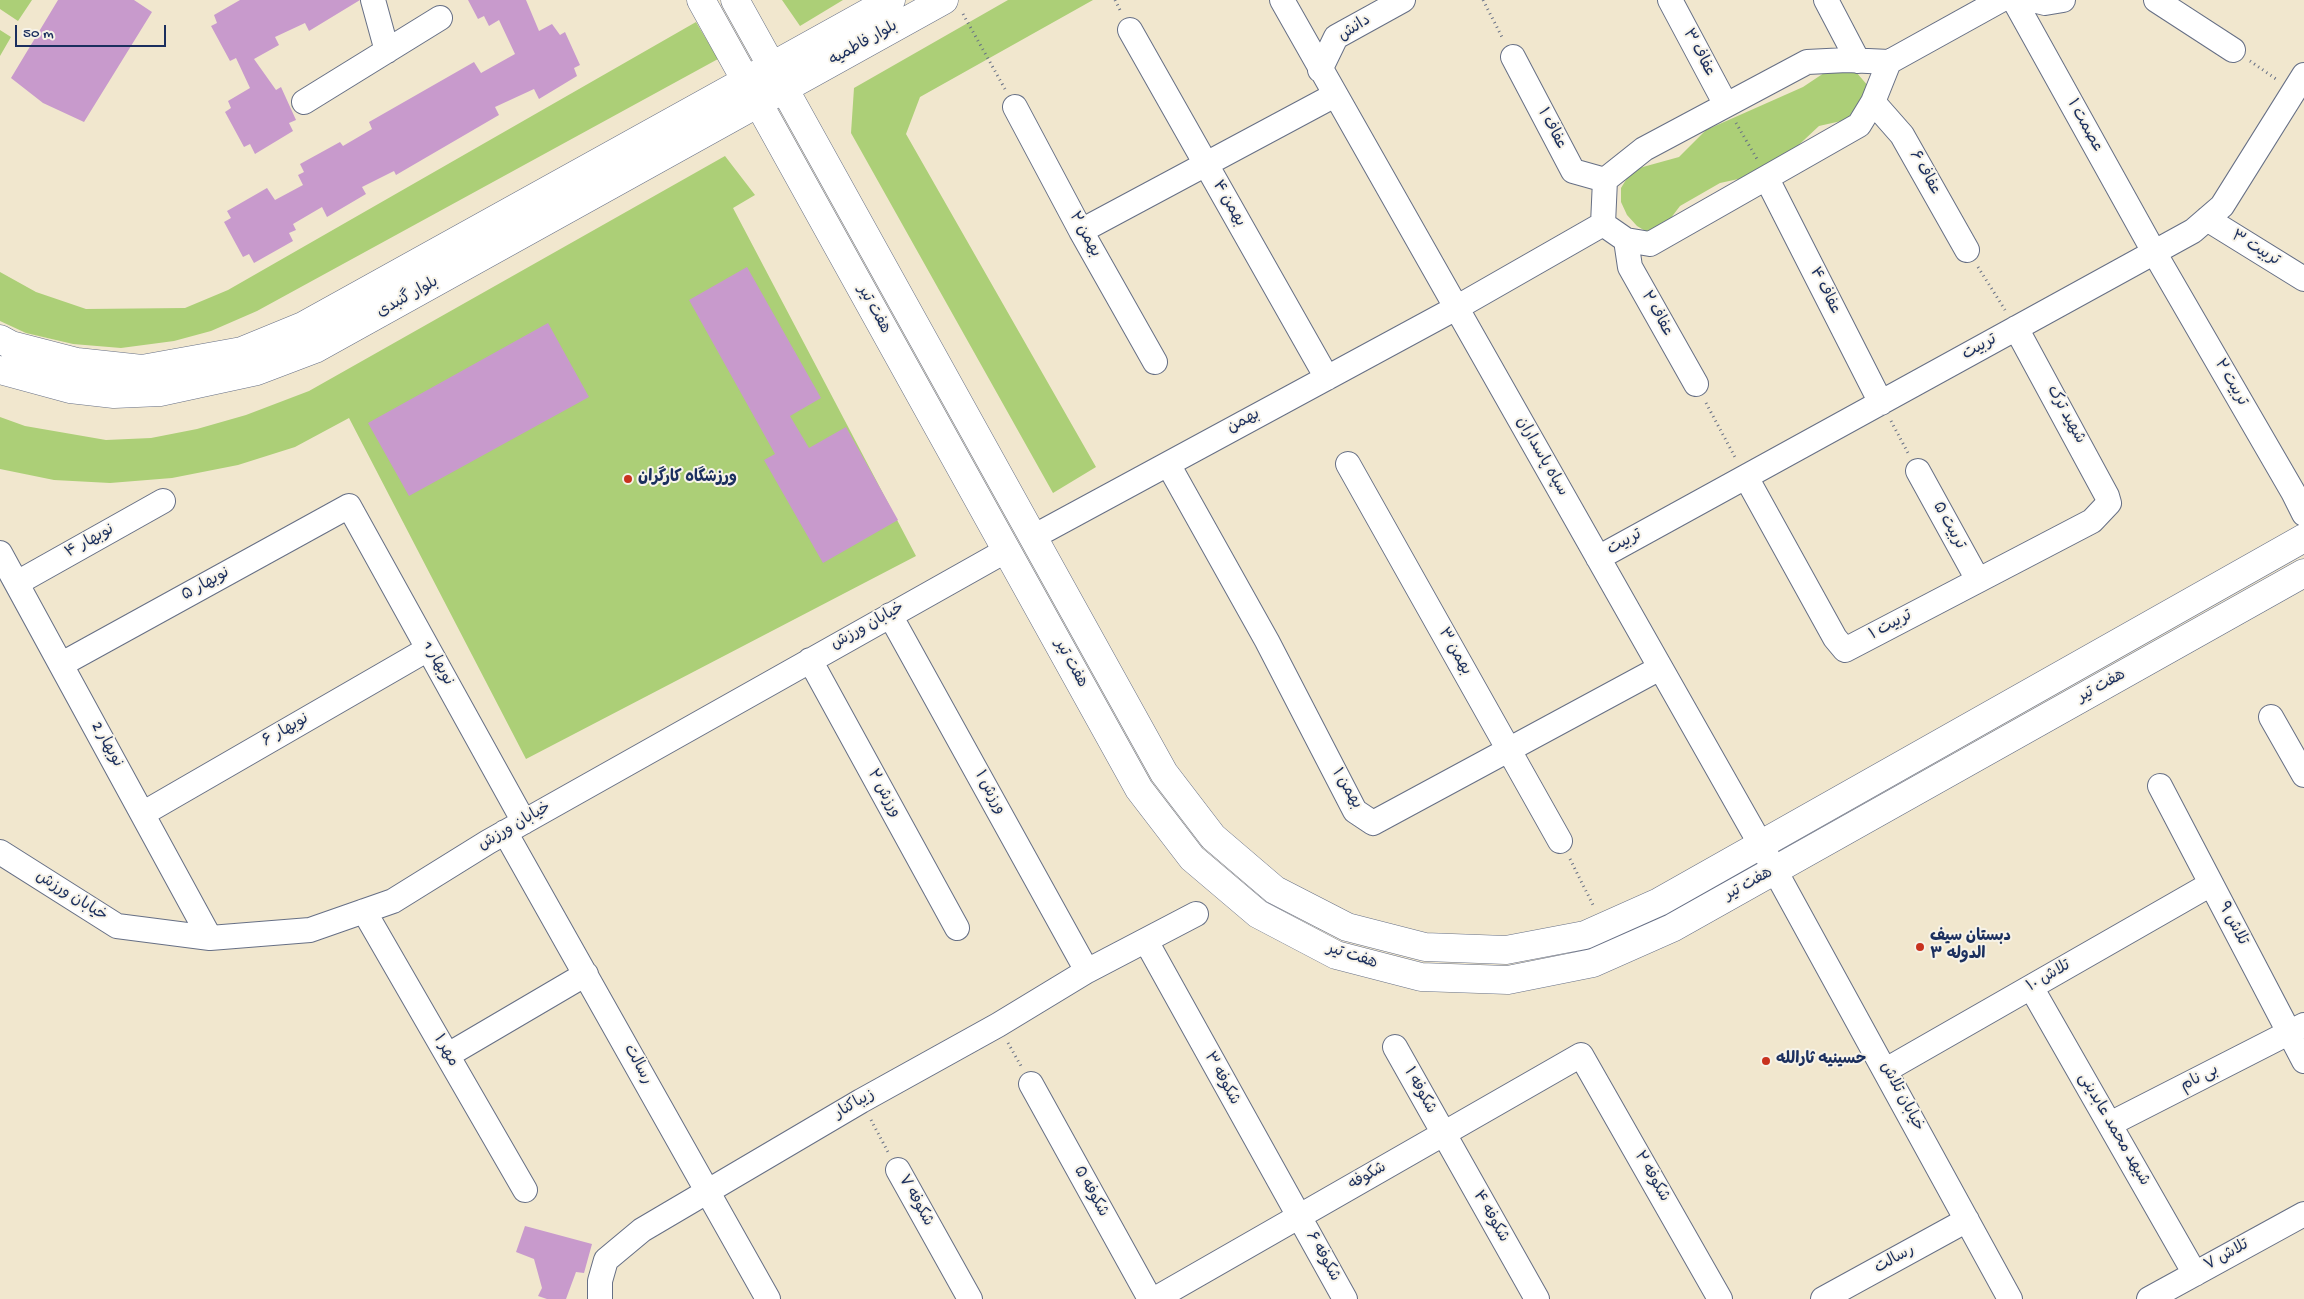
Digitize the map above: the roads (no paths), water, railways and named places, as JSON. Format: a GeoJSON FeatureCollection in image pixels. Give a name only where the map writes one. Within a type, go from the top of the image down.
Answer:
{"type":"FeatureCollection","features":[{"type":"Feature","properties":{"kind":"main road","name":"هفت تیر"},"geometry":{"type":"LineString","coordinates":[[701,0],[1139,789],[1192,858],[1258,914],[1336,955],[1421,977],[1508,980],[1594,963],[1672,928],[2304,573]]}},
{"type":"Feature","properties":{"kind":"main road","name":"هفت تیر"},"geometry":{"type":"LineString","coordinates":[[735,0],[1164,773],[1213,838],[1275,890],[1347,927],[1425,947],[1506,950],[1584,934],[1604,926],[1659,902],[2304,538]]}},
{"type":"Feature","properties":{"kind":"main road","name":"بلوار فاطمیه"},"geometry":{"type":"LineString","coordinates":[[778,78],[891,0]]}},
{"type":"Feature","properties":{"kind":"main road","name":"بلوار فاطمیه"},"geometry":{"type":"LineString","coordinates":[[778,78],[952,4]]}},
{"type":"Feature","properties":{"kind":"main road","name":"بلوار گنبدی"},"geometry":{"type":"LineString","coordinates":[[0,338],[11,345],[77,362],[142,369],[242,351],[303,326],[778,78]]}},
{"type":"Feature","properties":{"kind":"main road","name":"بلوار گنبدی"},"geometry":{"type":"LineString","coordinates":[[0,370],[70,389],[114,394],[160,392],[257,370],[315,349],[752,92]]}},
{"type":"Feature","properties":{"kind":"street"},"geometry":{"type":"LineString","coordinates":[[373,0],[387,51]]}},
{"type":"Feature","properties":{"kind":"street","name":"سپاه پاسداران"},"geometry":{"type":"LineString","coordinates":[[1282,0],[1761,845]]}},
{"type":"Feature","properties":{"kind":"street","name":"دانش"},"geometry":{"type":"LineString","coordinates":[[1320,70],[1336,37],[1403,0]]}},
{"type":"Feature","properties":{"kind":"street","name":"عفاف ۳"},"geometry":{"type":"LineString","coordinates":[[1670,0],[1726,105]]}},
{"type":"Feature","properties":{"kind":"street"},"geometry":{"type":"LineString","coordinates":[[1826,0],[1858,61]]}},
{"type":"Feature","properties":{"kind":"street"},"geometry":{"type":"LineString","coordinates":[[1889,62],[1872,102],[1859,124],[1767,178],[1650,244],[1626,240],[1603,224],[1605,180],[1644,149],[1807,62],[1889,62],[2001,0]]}},
{"type":"Feature","properties":{"kind":"street","name":"عصمت ۱"},"geometry":{"type":"LineString","coordinates":[[2014,0],[2154,252]]}},
{"type":"Feature","properties":{"kind":"street"},"geometry":{"type":"LineString","coordinates":[[2033,0],[2045,3],[2063,0]]}},
{"type":"Feature","properties":{"kind":"street"},"geometry":{"type":"LineString","coordinates":[[2156,0],[2233,50]]}},
{"type":"Feature","properties":{"kind":"street"},"geometry":{"type":"LineString","coordinates":[[304,102],[440,18]]}},
{"type":"Feature","properties":{"kind":"street","name":"بهمن ۴"},"geometry":{"type":"LineString","coordinates":[[1130,30],[1327,378]]}},
{"type":"Feature","properties":{"kind":"street","name":"عفاف ۱"},"geometry":{"type":"LineString","coordinates":[[1513,57],[1573,171],[1605,180]]}},
{"type":"Feature","properties":{"kind":"street","name":"تربیت"},"geometry":{"type":"LineString","coordinates":[[1598,558],[2193,231],[2222,206],[2301,88]]}},
{"type":"Feature","properties":{"kind":"street"},"geometry":{"type":"LineString","coordinates":[[1081,232],[1335,95]]}},
{"type":"Feature","properties":{"kind":"street","name":"عفاف ۶"},"geometry":{"type":"LineString","coordinates":[[1872,102],[1902,135],[1967,250]]}},
{"type":"Feature","properties":{"kind":"street","name":"بهمن ۲"},"geometry":{"type":"LineString","coordinates":[[1015,107],[1081,232],[1155,362]]}},
{"type":"Feature","properties":{"kind":"street","name":"عفاف ۴"},"geometry":{"type":"LineString","coordinates":[[1767,178],[1881,403]]}},
{"type":"Feature","properties":{"kind":"street","name":"تربیت ۳"},"geometry":{"type":"LineString","coordinates":[[2206,219],[2304,279]]}},
{"type":"Feature","properties":{"kind":"street","name":"بهمن"},"geometry":{"type":"LineString","coordinates":[[1033,537],[1456,308],[1603,224]]}},
{"type":"Feature","properties":{"kind":"street","name":"عفاف ۲"},"geometry":{"type":"LineString","coordinates":[[1626,240],[1630,267],[1696,384]]}},
{"type":"Feature","properties":{"kind":"street","name":"تربیت ۲"},"geometry":{"type":"LineString","coordinates":[[2154,252],[2288,483],[2304,514]]}},
{"type":"Feature","properties":{"kind":"street","name":"شهید ترک"},"geometry":{"type":"LineString","coordinates":[[2016,328],[2077,436],[2109,503]]}},
{"type":"Feature","properties":{"kind":"street","name":"بهمن ۱"},"geometry":{"type":"LineString","coordinates":[[1168,464],[1267,641],[1355,811],[1373,823],[1660,668]]}},
{"type":"Feature","properties":{"kind":"street","name":"بهمن ۳"},"geometry":{"type":"LineString","coordinates":[[1348,464],[1560,840]]}},
{"type":"Feature","properties":{"kind":"street","name":"تربیت ۵"},"geometry":{"type":"LineString","coordinates":[[1918,471],[1978,580]]}},
{"type":"Feature","properties":{"kind":"street","name":"تربیت ۱"},"geometry":{"type":"LineString","coordinates":[[1746,477],[1835,638],[1845,650],[2092,521],[2109,503]]}},
{"type":"Feature","properties":{"kind":"street","name":"نوبهار ۴"},"geometry":{"type":"LineString","coordinates":[[17,583],[163,501]]}},
{"type":"Feature","properties":{"kind":"street","name":"نوبهار 1"},"geometry":{"type":"LineString","coordinates":[[349,506],[428,649],[515,827]]}},
{"type":"Feature","properties":{"kind":"street","name":"نوبهار ۵"},"geometry":{"type":"LineString","coordinates":[[62,664],[349,506]]}},
{"type":"Feature","properties":{"kind":"street","name":"خیابان ورزش"},"geometry":{"type":"LineString","coordinates":[[0,852],[117,926],[210,938],[310,930],[393,901],[515,827],[1007,550]]}},
{"type":"Feature","properties":{"kind":"street","name":"نوبهار 2"},"geometry":{"type":"LineString","coordinates":[[0,553],[144,813],[210,938]]}},
{"type":"Feature","properties":{"kind":"street","name":"ورزش ۱"},"geometry":{"type":"LineString","coordinates":[[890,615],[1087,971]]}},
{"type":"Feature","properties":{"kind":"street","name":"نوبهار ۶"},"geometry":{"type":"LineString","coordinates":[[144,813],[428,649]]}},
{"type":"Feature","properties":{"kind":"street","name":"ورزش ۲"},"geometry":{"type":"LineString","coordinates":[[810,660],[957,928]]}},
{"type":"Feature","properties":{"kind":"street"},"geometry":{"type":"LineString","coordinates":[[2272,717],[2304,775]]}},
{"type":"Feature","properties":{"kind":"street","name":"تلاش ۹"},"geometry":{"type":"LineString","coordinates":[[2160,786],[2211,884],[2296,1029],[2304,1061]]}},
{"type":"Feature","properties":{"kind":"street","name":"رسالت"},"geometry":{"type":"LineString","coordinates":[[515,827],[586,974],[768,1299]]}},
{"type":"Feature","properties":{"kind":"street","name":"خیابان تلاش"},"geometry":{"type":"LineString","coordinates":[[1761,845],[1773,871],[1886,1070],[2010,1299]]}},
{"type":"Feature","properties":{"kind":"street","name":"تلاش ۱۰"},"geometry":{"type":"LineString","coordinates":[[1886,1070],[2211,884]]}},
{"type":"Feature","properties":{"kind":"street","name":"مهر ۱"},"geometry":{"type":"LineString","coordinates":[[364,911],[525,1190]]}},
{"type":"Feature","properties":{"kind":"street","name":"زیباکنار"},"geometry":{"type":"LineString","coordinates":[[600,1299],[600,1281],[606,1260],[642,1230],[861,1101],[998,1025],[1087,971],[1196,914]]}},
{"type":"Feature","properties":{"kind":"street","name":"شکوفه ۳"},"geometry":{"type":"LineString","coordinates":[[1146,941],[1298,1216]]}},
{"type":"Feature","properties":{"kind":"street"},"geometry":{"type":"LineString","coordinates":[[448,1055],[586,974]]}},
{"type":"Feature","properties":{"kind":"street","name":"شیهد محمد عابدینی"},"geometry":{"type":"LineString","coordinates":[[2031,987],[2195,1274]]}},
{"type":"Feature","properties":{"kind":"street","name":"بی نام"},"geometry":{"type":"LineString","coordinates":[[2110,1124],[2296,1029]]}},
{"type":"Feature","properties":{"kind":"street","name":"شکوفه ۱"},"geometry":{"type":"LineString","coordinates":[[1395,1047],[1443,1135]]}},
{"type":"Feature","properties":{"kind":"street","name":"شکوفه"},"geometry":{"type":"LineString","coordinates":[[1155,1299],[1582,1055]]}},
{"type":"Feature","properties":{"kind":"street","name":"شکوفه ۲"},"geometry":{"type":"LineString","coordinates":[[1582,1055],[1720,1299]]}},
{"type":"Feature","properties":{"kind":"street","name":"شکوفه ۵"},"geometry":{"type":"LineString","coordinates":[[1031,1084],[1150,1299]]}},
{"type":"Feature","properties":{"kind":"street","name":"شکوفه ۴"},"geometry":{"type":"LineString","coordinates":[[1443,1135],[1537,1299]]}},
{"type":"Feature","properties":{"kind":"street","name":"شکوفه ۷"},"geometry":{"type":"LineString","coordinates":[[898,1170],[970,1299]]}},
{"type":"Feature","properties":{"kind":"street","name":"تلاش ۷"},"geometry":{"type":"LineString","coordinates":[[2149,1299],[2304,1214]]}},
{"type":"Feature","properties":{"kind":"street","name":"شکوفه ۶"},"geometry":{"type":"LineString","coordinates":[[1298,1216],[1345,1299]]}},
{"type":"Feature","properties":{"kind":"street","name":"رسالت"},"geometry":{"type":"LineString","coordinates":[[1823,1299],[1968,1220]]}},
{"type":"Feature","properties":{"kind":"place","name":"ورزشگاه کارگران"},"geometry":{"type":"Point","coordinates":[628,479]}},
{"type":"Feature","properties":{"kind":"place","name":"دبستان سیف الدوله ۳"},"geometry":{"type":"Point","coordinates":[1920,947]}},
{"type":"Feature","properties":{"kind":"place","name":"حسینیه ثارالله"},"geometry":{"type":"Point","coordinates":[1766,1061]}}]}
